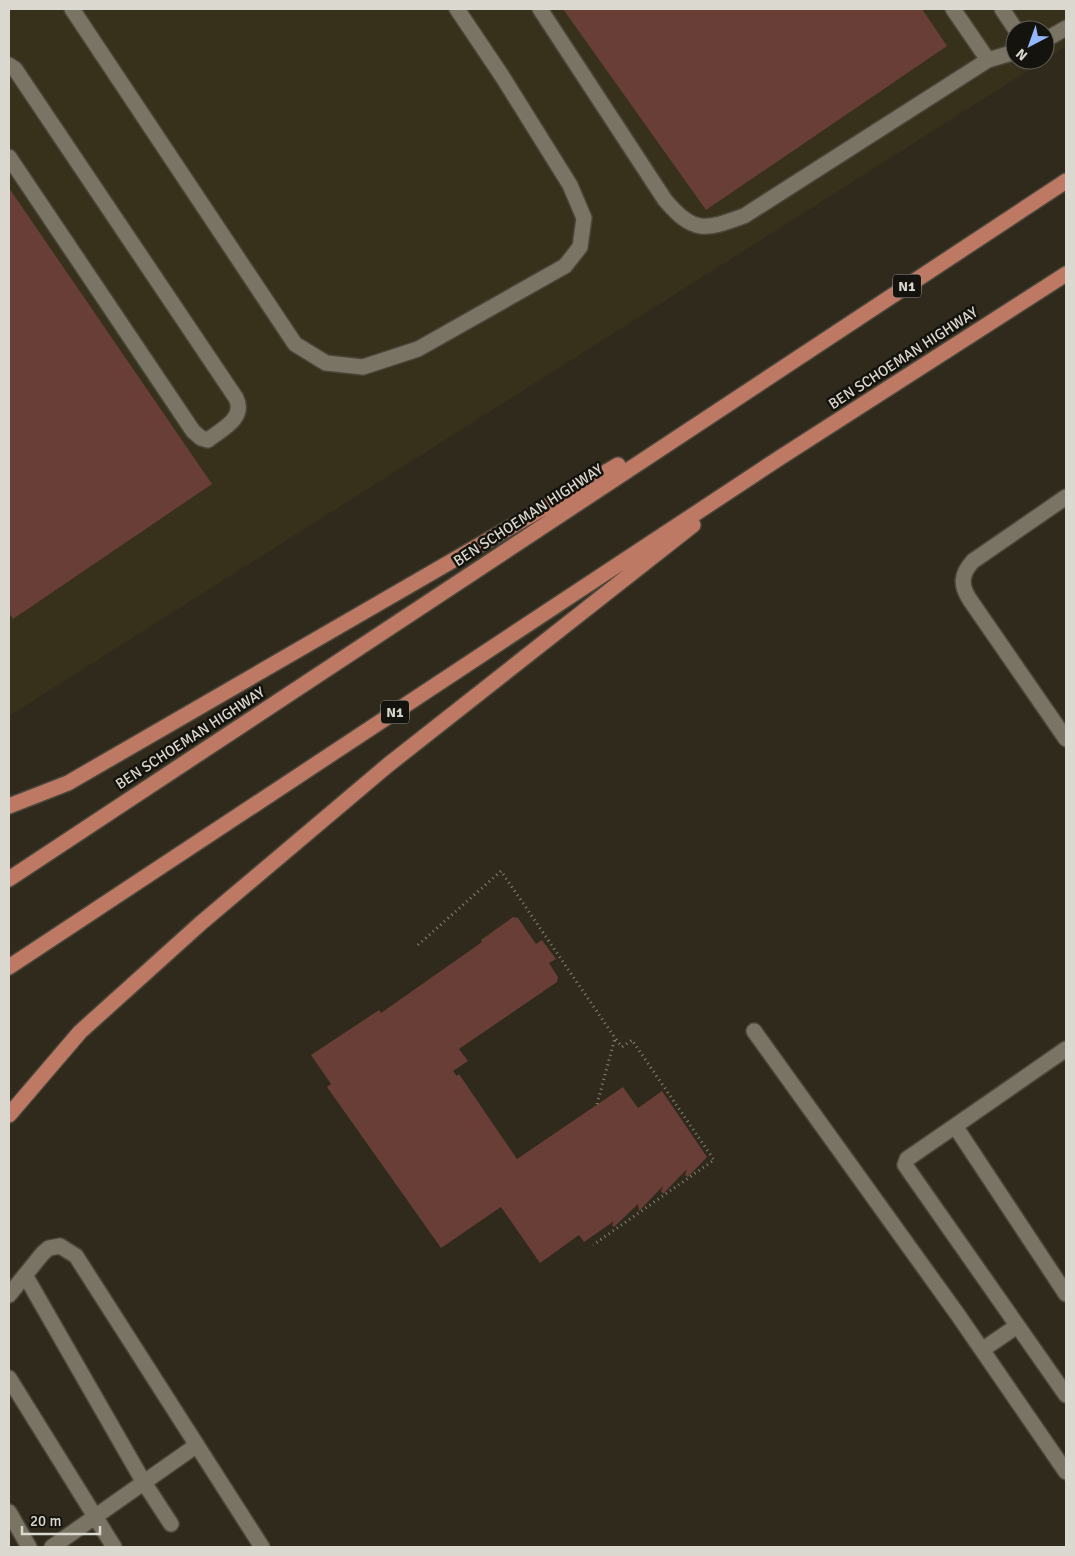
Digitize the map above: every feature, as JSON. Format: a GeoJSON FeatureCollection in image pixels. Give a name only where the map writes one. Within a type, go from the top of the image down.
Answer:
{"type":"FeatureCollection","features":[{"type":"Feature","properties":{"kind":"highway","name":"BEN SCHOEMAN HIGHWAY"},"geometry":{"type":"LineString","coordinates":[[9,879],[1066,181]]}},
{"type":"Feature","properties":{"kind":"highway","name":"BEN SCHOEMAN HIGHWAY"},"geometry":{"type":"LineString","coordinates":[[9,967],[781,457],[1066,274]]}},
{"type":"Feature","properties":{"kind":"highway"},"geometry":{"type":"LineString","coordinates":[[9,806],[68,782],[747,391]]}},
{"type":"Feature","properties":{"kind":"highway"},"geometry":{"type":"LineString","coordinates":[[9,1115],[80,1032],[201,923],[396,758],[781,457]]}},
{"type":"Feature","properties":{"kind":"lane"},"geometry":{"type":"LineString","coordinates":[[72,9],[295,344],[326,363],[363,366],[418,349],[565,266],[580,247],[584,218],[570,185],[502,76],[457,9]]}},
{"type":"Feature","properties":{"kind":"lane"},"geometry":{"type":"LineString","coordinates":[[540,9],[664,200],[684,220],[698,226],[713,227],[744,216],[988,60],[1005,55]]}},
{"type":"Feature","properties":{"kind":"lane"},"geometry":{"type":"LineString","coordinates":[[953,9],[988,60]]}},
{"type":"Feature","properties":{"kind":"lane"},"geometry":{"type":"LineString","coordinates":[[1002,9],[1009,20]]}},
{"type":"Feature","properties":{"kind":"lane"},"geometry":{"type":"LineString","coordinates":[[1055,34],[1066,28]]}},
{"type":"Feature","properties":{"kind":"lane"},"geometry":{"type":"LineString","coordinates":[[9,65],[20,78],[236,398],[240,406],[238,415],[208,440],[193,431],[9,157]]}},
{"type":"Feature","properties":{"kind":"lane"},"geometry":{"type":"LineString","coordinates":[[1066,497],[973,561],[963,573],[962,583],[970,600],[1066,739]]}},
{"type":"Feature","properties":{"kind":"lane"},"geometry":{"type":"LineString","coordinates":[[754,1031],[982,1350],[1066,1472]]}},
{"type":"Feature","properties":{"kind":"lane"},"geometry":{"type":"LineString","coordinates":[[1066,1049],[907,1159],[905,1165],[1066,1395]]}},
{"type":"Feature","properties":{"kind":"lane"},"geometry":{"type":"LineString","coordinates":[[955,1126],[1066,1294]]}},
{"type":"Feature","properties":{"kind":"lane"},"geometry":{"type":"LineString","coordinates":[[9,1295],[49,1248],[60,1246],[76,1256],[262,1547]]}},
{"type":"Feature","properties":{"kind":"lane"},"geometry":{"type":"LineString","coordinates":[[25,1275],[143,1481],[171,1524]]}},
{"type":"Feature","properties":{"kind":"lane"},"geometry":{"type":"LineString","coordinates":[[982,1350],[1017,1326]]}},
{"type":"Feature","properties":{"kind":"lane"},"geometry":{"type":"LineString","coordinates":[[9,1378],[114,1547]]}},
{"type":"Feature","properties":{"kind":"lane"},"geometry":{"type":"LineString","coordinates":[[52,1547],[143,1481],[196,1446]]}},
{"type":"Feature","properties":{"kind":"lane"},"geometry":{"type":"LineString","coordinates":[[9,1512],[29,1547]]}},
{"type":"Feature","properties":{"kind":"path"},"geometry":{"type":"LineString","coordinates":[[418,945],[501,871],[622,1048],[632,1040],[714,1160],[593,1245]]}},
{"type":"Feature","properties":{"kind":"path"},"geometry":{"type":"LineString","coordinates":[[597,1104],[615,1038]]}},
{"type":"Feature","properties":{"kind":"shaded area"},"geometry":{"type":"Polygon","coordinates":[[[9,9],[1066,9],[1066,46],[1055,53],[1055,20],[1005,20],[1005,70],[1029,70],[9,716],[9,9]]]}},
{"type":"Feature","properties":{"kind":"building"},"geometry":{"type":"Polygon","coordinates":[[[563,9],[922,9],[947,46],[706,210],[563,9]]]}},
{"type":"Feature","properties":{"kind":"building"},"geometry":{"type":"Polygon","coordinates":[[[9,188],[212,484],[13,619],[9,613],[9,188]]]}},
{"type":"Feature","properties":{"kind":"building"},"geometry":{"type":"Polygon","coordinates":[[[513,917],[518,918],[536,944],[542,940],[556,959],[549,963],[558,977],[557,982],[459,1049],[468,1061],[453,1071],[457,1076],[459,1074],[517,1159],[623,1087],[638,1108],[662,1091],[707,1157],[688,1177],[685,1175],[687,1169],[663,1194],[661,1191],[663,1186],[639,1211],[638,1204],[614,1227],[612,1225],[614,1221],[584,1242],[579,1235],[540,1263],[501,1207],[441,1248],[327,1087],[331,1084],[311,1055],[379,1010],[381,1013],[482,942],[481,940],[513,917]]]}}]}
